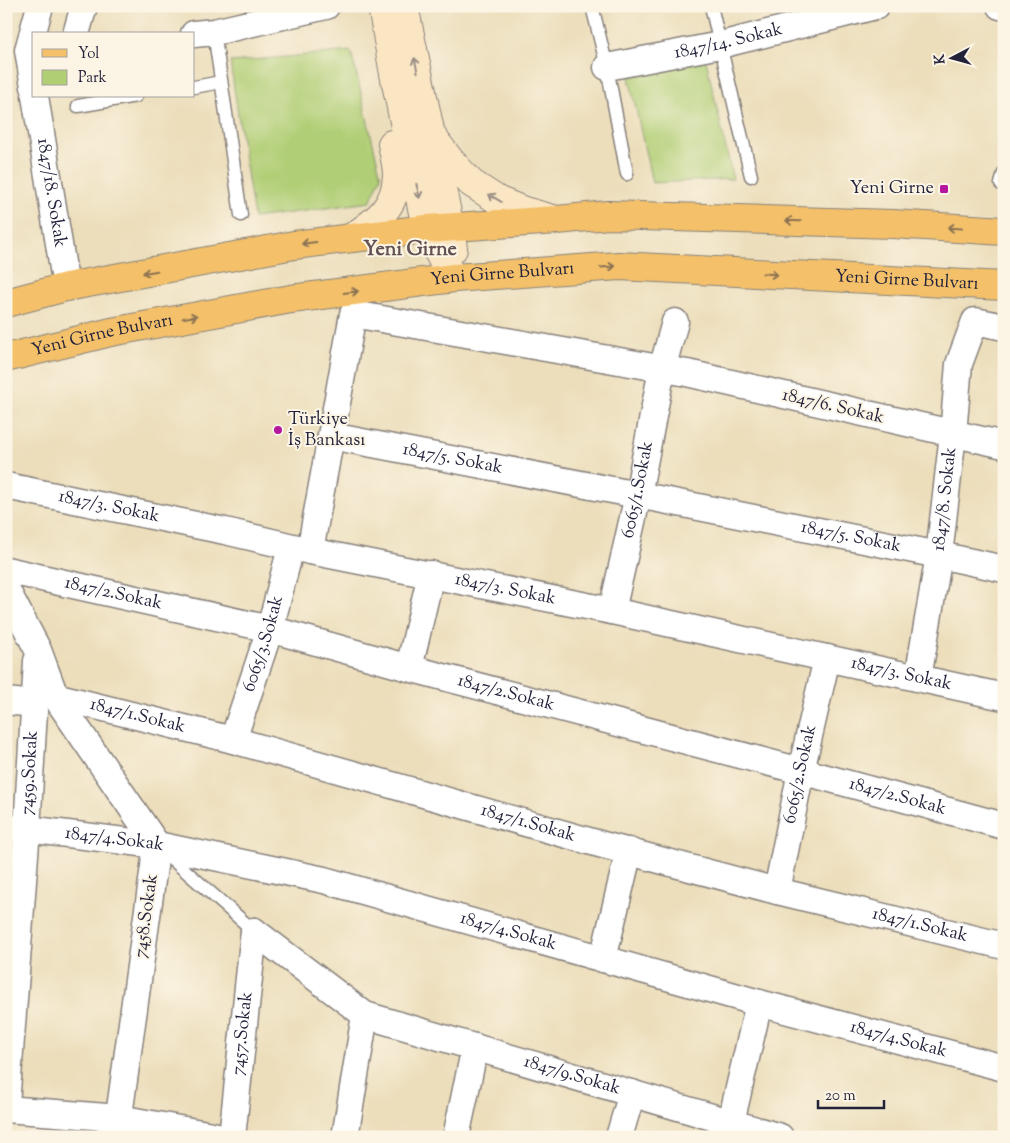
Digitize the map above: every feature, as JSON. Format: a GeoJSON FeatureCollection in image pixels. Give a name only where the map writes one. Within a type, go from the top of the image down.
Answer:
{"type":"FeatureCollection","features":[{"type":"Feature","properties":{"kind":"main road"},"geometry":{"type":"LineString","coordinates":[[382,6],[413,170],[439,228],[453,249],[454,278]]}},
{"type":"Feature","properties":{"kind":"main road"},"geometry":{"type":"LineString","coordinates":[[404,6],[431,135],[439,228]]}},
{"type":"Feature","properties":{"kind":"main road"},"geometry":{"type":"LineString","coordinates":[[351,238],[372,224],[385,212],[394,197],[397,174],[386,100],[394,74]]}},
{"type":"Feature","properties":{"kind":"main road"},"geometry":{"type":"LineString","coordinates":[[431,135],[471,183],[499,202],[524,212],[557,220]]}},
{"type":"Feature","properties":{"kind":"main road"},"geometry":{"type":"LineString","coordinates":[[6,303],[66,287],[294,245],[439,228],[608,215],[893,224],[1004,231]]}},
{"type":"Feature","properties":{"kind":"main road","name":"Yeni Girne Bulvarı"},"geometry":{"type":"LineString","coordinates":[[6,358],[111,332],[291,299],[454,278],[619,266],[1004,286]]}},
{"type":"Feature","properties":{"kind":"street"},"geometry":{"type":"LineString","coordinates":[[32,80],[23,51],[40,6]]}},
{"type":"Feature","properties":{"kind":"street"},"geometry":{"type":"LineString","coordinates":[[77,32],[84,6]]}},
{"type":"Feature","properties":{"kind":"street"},"geometry":{"type":"LineString","coordinates":[[204,33],[326,6]]}},
{"type":"Feature","properties":{"kind":"street","name":"1847/14. Sokak"},"geometry":{"type":"LineString","coordinates":[[607,67],[720,45],[876,6]]}},
{"type":"Feature","properties":{"kind":"street"},"geometry":{"type":"LineString","coordinates":[[1000,6],[1004,7]]}},
{"type":"Feature","properties":{"kind":"street","name":"1847/18. Sokak"},"geometry":{"type":"LineString","coordinates":[[35,98],[66,287]]}},
{"type":"Feature","properties":{"kind":"street"},"geometry":{"type":"LineString","coordinates":[[331,436],[353,314],[662,369]]}},
{"type":"Feature","properties":{"kind":"street","name":"1847/8. Sokak"},"geometry":{"type":"LineString","coordinates":[[918,678],[939,555],[959,364],[975,320],[1004,327]]}},
{"type":"Feature","properties":{"kind":"street","name":"6065/1.Sokak"},"geometry":{"type":"LineString","coordinates":[[612,611],[638,495],[662,369],[675,322]]}},
{"type":"Feature","properties":{"kind":"street","name":"1847/6. Sokak"},"geometry":{"type":"LineString","coordinates":[[662,369],[687,373],[1004,446]]}},
{"type":"Feature","properties":{"kind":"street","name":"1847/5. Sokak"},"geometry":{"type":"LineString","coordinates":[[331,436],[638,495],[1004,569]]}},
{"type":"Feature","properties":{"kind":"street","name":"6065/3.Sokak"},"geometry":{"type":"LineString","coordinates":[[233,740],[270,629],[300,549],[331,436]]}},
{"type":"Feature","properties":{"kind":"street","name":"1847/3. Sokak"},"geometry":{"type":"LineString","coordinates":[[6,486],[225,531],[300,549],[612,611],[1004,697]]}},
{"type":"Feature","properties":{"kind":"street","name":"1847/2.Sokak"},"geometry":{"type":"LineString","coordinates":[[6,570],[270,629],[409,668],[1004,826]]}},
{"type":"Feature","properties":{"kind":"street"},"geometry":{"type":"LineString","coordinates":[[409,668],[431,574]]}},
{"type":"Feature","properties":{"kind":"street","name":"7459.Sokak"},"geometry":{"type":"LineString","coordinates":[[6,589],[38,650],[45,700],[17,829],[6,1104]]}},
{"type":"Feature","properties":{"kind":"street","name":"6065/2.Sokak"},"geometry":{"type":"LineString","coordinates":[[777,891],[801,771],[827,658]]}},
{"type":"Feature","properties":{"kind":"street"},"geometry":{"type":"LineString","coordinates":[[45,700],[157,846]]}},
{"type":"Feature","properties":{"kind":"street","name":"1847/1.Sokak"},"geometry":{"type":"LineString","coordinates":[[6,701],[45,700],[233,740],[629,852],[777,891],[1004,946]]}},
{"type":"Feature","properties":{"kind":"street","name":"1847/4.Sokak"},"geometry":{"type":"LineString","coordinates":[[17,829],[157,846],[324,880],[759,1003],[1004,1068]]}},
{"type":"Feature","properties":{"kind":"street","name":"7458.Sokak"},"geometry":{"type":"LineString","coordinates":[[118,1127],[157,846]]}},
{"type":"Feature","properties":{"kind":"street"},"geometry":{"type":"LineString","coordinates":[[603,959],[629,852]]}},
{"type":"Feature","properties":{"kind":"street"},"geometry":{"type":"LineString","coordinates":[[254,931],[364,1015],[345,1137]]}},
{"type":"Feature","properties":{"kind":"street","name":"7457.Sokak"},"geometry":{"type":"LineString","coordinates":[[232,1137],[254,931]]}},
{"type":"Feature","properties":{"kind":"street"},"geometry":{"type":"LineString","coordinates":[[731,1122],[759,1003]]}},
{"type":"Feature","properties":{"kind":"street","name":"1847/9.Sokak"},"geometry":{"type":"LineString","coordinates":[[364,1015],[780,1137]]}},
{"type":"Feature","properties":{"kind":"street"},"geometry":{"type":"LineString","coordinates":[[456,1137],[475,1047]]}},
{"type":"Feature","properties":{"kind":"street"},"geometry":{"type":"LineString","coordinates":[[620,1137],[632,1093]]}},
{"type":"Feature","properties":{"kind":"street"},"geometry":{"type":"LineString","coordinates":[[6,1109],[118,1127],[223,1137]]}},
{"type":"Feature","properties":{"kind":"lane"},"geometry":{"type":"LineString","coordinates":[[592,6],[607,67],[627,174]]}},
{"type":"Feature","properties":{"kind":"lane"},"geometry":{"type":"LineString","coordinates":[[711,6],[751,176]]}},
{"type":"Feature","properties":{"kind":"lane"},"geometry":{"type":"LineString","coordinates":[[204,33],[221,82],[241,215]]}},
{"type":"Feature","properties":{"kind":"lane"},"geometry":{"type":"LineString","coordinates":[[195,87],[221,82]]}},
{"type":"Feature","properties":{"kind":"lane"},"geometry":{"type":"LineString","coordinates":[[78,106],[124,98]]}},
{"type":"Feature","properties":{"kind":"lane"},"geometry":{"type":"LineString","coordinates":[[157,846],[254,931]]}},
{"type":"Feature","properties":{"kind":"green space"},"geometry":{"type":"Polygon","coordinates":[[[351,51],[381,177],[370,202],[254,218],[230,62],[351,51]]]}},
{"type":"Feature","properties":{"kind":"green space"},"geometry":{"type":"Polygon","coordinates":[[[706,60],[733,179],[652,183],[629,77],[706,60]]]}},
{"type":"Feature","properties":{"kind":"place","name":"Yeni Girne"},"geometry":{"type":"Point","coordinates":[944,189]}},
{"type":"Feature","properties":{"kind":"place","name":"Türkiye İş Bankası"},"geometry":{"type":"Point","coordinates":[278,430]}},
{"type":"Feature","properties":{"kind":"district","name":"Yeni Girne"},"geometry":{"type":"Point","coordinates":[410,250]}}]}
